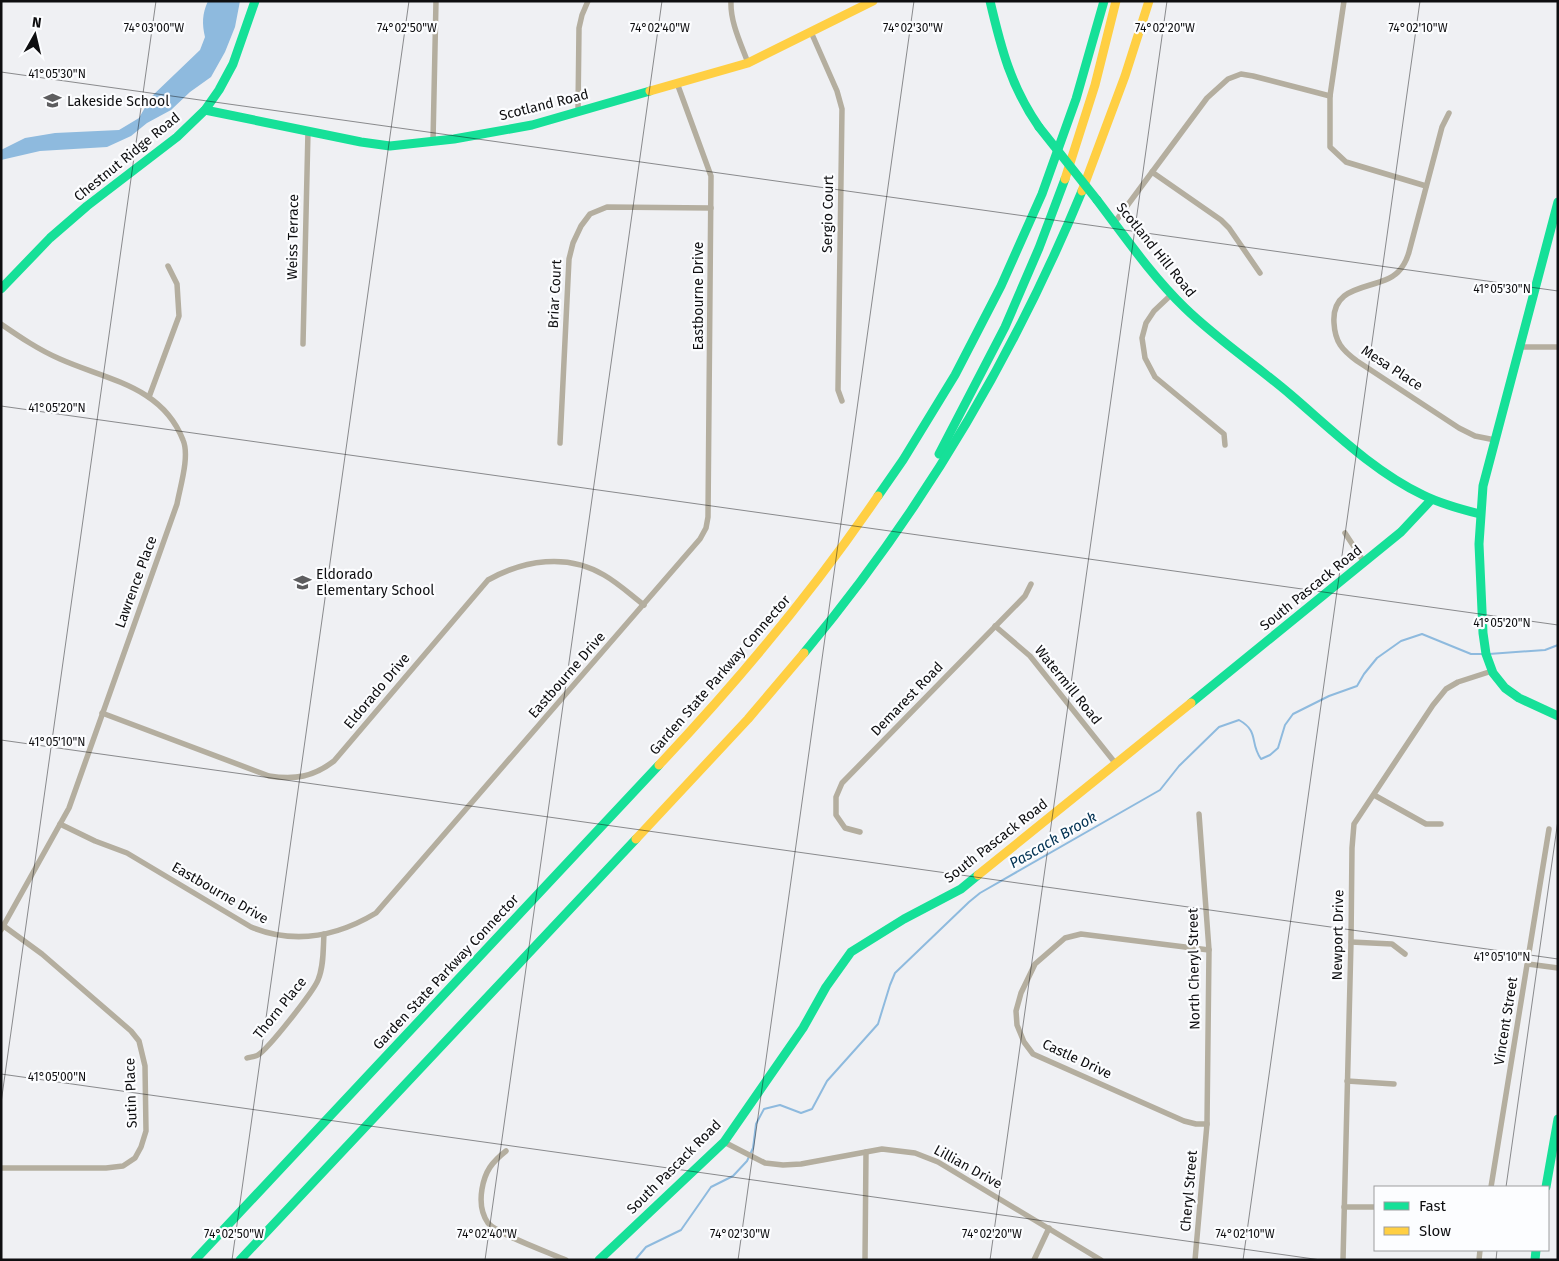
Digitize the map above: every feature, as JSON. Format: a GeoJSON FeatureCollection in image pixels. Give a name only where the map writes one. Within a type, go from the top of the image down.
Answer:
{"type":"FeatureCollection","features":[{"type":"Feature","properties":{"kind":"main road","name":"Chestnut Ridge Road"},"geometry":{"type":"LineString","coordinates":[[1,289],[50,238],[87,206],[177,137],[205,110],[219,90],[233,64],[255,1]]}},
{"type":"Feature","properties":{"kind":"main road","name":"Scotland Road"},"geometry":{"type":"LineString","coordinates":[[205,110],[390,146],[532,125],[748,63],[874,1]]}},
{"type":"Feature","properties":{"kind":"main road","name":"Scotland Hill Road"},"geometry":{"type":"LineString","coordinates":[[990,1],[1005,64],[1015,91],[1026,110],[1172,294],[1212,332],[1288,392],[1356,452],[1393,479],[1431,500],[1446,506],[1480,514]]}},
{"type":"Feature","properties":{"kind":"main road","name":"Garden State Parkway Connector"},"geometry":{"type":"LineString","coordinates":[[195,1260],[719,701],[786,622],[850,539],[895,475],[935,411],[1002,287],[1060,149],[1086,68],[1104,1]]}},
{"type":"Feature","properties":{"kind":"main road"},"geometry":{"type":"LineString","coordinates":[[900,526],[982,374],[1005,327],[1036,254],[1081,130],[1101,63],[1116,1]]}},
{"type":"Feature","properties":{"kind":"main road"},"geometry":{"type":"LineString","coordinates":[[240,1260],[748,719],[832,618],[900,526],[936,472],[988,385],[1048,267],[1109,121],[1148,1]]}},
{"type":"Feature","properties":{"kind":"main road"},"geometry":{"type":"LineString","coordinates":[[1558,202],[1484,486],[1478,551],[1483,638],[1491,667],[1498,681],[1507,690],[1521,700],[1558,716]]}},
{"type":"Feature","properties":{"kind":"main road","name":"South Pascack Road"},"geometry":{"type":"LineString","coordinates":[[599,1260],[724,1142],[803,1028],[826,987],[851,952],[904,919],[961,889],[1401,532],[1431,500]]}},
{"type":"Feature","properties":{"kind":"main road"},"geometry":{"type":"LineString","coordinates":[[1546,1186],[1558,1119]]}},
{"type":"Feature","properties":{"kind":"street"},"geometry":{"type":"LineString","coordinates":[[433,141],[436,1]]}},
{"type":"Feature","properties":{"kind":"street"},"geometry":{"type":"LineString","coordinates":[[578,111],[579,28],[588,1]]}},
{"type":"Feature","properties":{"kind":"street"},"geometry":{"type":"LineString","coordinates":[[731,1],[731,10],[737,33],[748,63]]}},
{"type":"Feature","properties":{"kind":"street"},"geometry":{"type":"LineString","coordinates":[[1344,1],[1330,96],[1330,147],[1346,162],[1426,186]]}},
{"type":"Feature","properties":{"kind":"street","name":"Sergio Court"},"geometry":{"type":"LineString","coordinates":[[811,32],[837,91],[842,109],[838,390],[842,401]]}},
{"type":"Feature","properties":{"kind":"street"},"geometry":{"type":"LineString","coordinates":[[1115,222],[1208,98],[1228,79],[1241,74],[1253,76],[1330,96]]}},
{"type":"Feature","properties":{"kind":"street","name":"Eastbourne Drive"},"geometry":{"type":"LineString","coordinates":[[60,824],[127,853],[251,928],[267,934],[298,938],[324,934],[360,922],[376,913],[700,539],[706,528],[708,517],[711,176],[678,83]]}},
{"type":"Feature","properties":{"kind":"street","name":"Mesa Place"},"geometry":{"type":"LineString","coordinates":[[1450,113],[1442,127],[1405,263],[1398,273],[1355,289],[1344,297],[1336,308],[1334,321],[1336,339],[1345,352],[1357,361],[1459,428],[1475,436],[1496,440]]}},
{"type":"Feature","properties":{"kind":"street","name":"Weiss Terrace"},"geometry":{"type":"LineString","coordinates":[[303,344],[308,131]]}},
{"type":"Feature","properties":{"kind":"street"},"geometry":{"type":"LineString","coordinates":[[1152,172],[1229,228],[1260,273]]}},
{"type":"Feature","properties":{"kind":"street","name":"Briar Court"},"geometry":{"type":"LineString","coordinates":[[560,443],[569,259],[573,243],[581,226],[590,214],[607,207],[711,208]]}},
{"type":"Feature","properties":{"kind":"street"},"geometry":{"type":"LineString","coordinates":[[149,396],[179,316],[177,284],[168,266]]}},
{"type":"Feature","properties":{"kind":"street"},"geometry":{"type":"LineString","coordinates":[[1172,294],[1154,311],[1146,323],[1142,338],[1145,358],[1156,377],[1224,434],[1225,445]]}},
{"type":"Feature","properties":{"kind":"street","name":"Lawrence Place"},"geometry":{"type":"LineString","coordinates":[[1,324],[30,344],[60,359],[149,396],[159,403],[168,414],[184,440],[185,451],[184,471],[177,504],[69,808],[2,927]]}},
{"type":"Feature","properties":{"kind":"street"},"geometry":{"type":"LineString","coordinates":[[1521,347],[1558,347]]}},
{"type":"Feature","properties":{"kind":"street"},"geometry":{"type":"LineString","coordinates":[[1345,533],[1364,562]]}},
{"type":"Feature","properties":{"kind":"street","name":"Eldorado Drive"},"geometry":{"type":"LineString","coordinates":[[102,713],[269,776],[289,779],[302,777],[322,770],[334,761],[488,580],[501,573],[517,566],[536,562],[580,564],[604,574],[644,605]]}},
{"type":"Feature","properties":{"kind":"street","name":"Demarest Road"},"geometry":{"type":"LineString","coordinates":[[860,832],[845,828],[836,815],[836,797],[842,783],[1025,596],[1031,584]]}},
{"type":"Feature","properties":{"kind":"street","name":"Watermill Road"},"geometry":{"type":"LineString","coordinates":[[995,626],[1030,656],[1116,764]]}},
{"type":"Feature","properties":{"kind":"street","name":"Newport Drive"},"geometry":{"type":"LineString","coordinates":[[1343,1260],[1354,824],[1433,705],[1446,689],[1491,667]]}},
{"type":"Feature","properties":{"kind":"street"},"geometry":{"type":"LineString","coordinates":[[1374,795],[1426,824],[1441,824]]}},
{"type":"Feature","properties":{"kind":"street","name":"North Cheryl Street"},"geometry":{"type":"LineString","coordinates":[[1199,814],[1209,950],[1207,1124]]}},
{"type":"Feature","properties":{"kind":"street","name":"Vincent Street"},"geometry":{"type":"LineString","coordinates":[[1491,1186],[1549,829]]}},
{"type":"Feature","properties":{"kind":"street","name":"Sutin Place"},"geometry":{"type":"LineString","coordinates":[[1,1168],[106,1168],[123,1166],[135,1158],[146,1131],[145,1066],[140,1041],[131,1031],[42,954],[2,927]]}},
{"type":"Feature","properties":{"kind":"street","name":"Thorn Place"},"geometry":{"type":"LineString","coordinates":[[247,1058],[257,1055],[266,1047],[307,998],[318,981],[323,956],[324,934]]}},
{"type":"Feature","properties":{"kind":"street","name":"Castle Drive"},"geometry":{"type":"LineString","coordinates":[[1207,1124],[1184,1121],[1033,1054],[1024,1042],[1017,1025],[1016,1011],[1020,993],[1035,964],[1065,938],[1081,934],[1209,950]]}},
{"type":"Feature","properties":{"kind":"street"},"geometry":{"type":"LineString","coordinates":[[1351,942],[1392,944],[1405,954]]}},
{"type":"Feature","properties":{"kind":"street"},"geometry":{"type":"LineString","coordinates":[[1528,964],[1558,968]]}},
{"type":"Feature","properties":{"kind":"street"},"geometry":{"type":"LineString","coordinates":[[1347,1082],[1394,1084]]}},
{"type":"Feature","properties":{"kind":"street","name":"Cheryl Street"},"geometry":{"type":"LineString","coordinates":[[1195,1260],[1207,1124]]}},
{"type":"Feature","properties":{"kind":"street","name":"Lillian Drive"},"geometry":{"type":"LineString","coordinates":[[724,1142],[765,1163],[783,1165],[801,1164],[882,1149],[915,1153],[938,1162],[1102,1260]]}},
{"type":"Feature","properties":{"kind":"street"},"geometry":{"type":"LineString","coordinates":[[506,1151],[494,1161],[485,1176],[481,1209],[489,1224],[501,1232],[566,1260]]}},
{"type":"Feature","properties":{"kind":"street"},"geometry":{"type":"LineString","coordinates":[[865,1260],[866,1152]]}},
{"type":"Feature","properties":{"kind":"street"},"geometry":{"type":"LineString","coordinates":[[1344,1207],[1374,1206]]}},
{"type":"Feature","properties":{"kind":"street"},"geometry":{"type":"LineString","coordinates":[[1034,1260],[1049,1228]]}},
{"type":"Feature","properties":{"kind":"water"},"geometry":{"type":"Polygon","coordinates":[[[208,1],[240,1],[235,27],[225,52],[211,77],[190,92],[171,110],[147,123],[131,136],[107,147],[40,151],[1,160],[1,150],[25,138],[55,133],[119,130],[139,118],[151,97],[200,50],[205,37],[203,19],[208,1]]]}},
{"type":"Feature","properties":{"kind":"waterway","name":"Pascack Brook"},"geometry":{"type":"LineString","coordinates":[[635,1260],[646,1247],[681,1230],[711,1187],[733,1176],[747,1161],[753,1148],[756,1124],[764,1109],[780,1105],[801,1113],[812,1109],[827,1081],[878,1024],[895,973],[980,893],[1160,790],[1179,766],[1219,727],[1239,720],[1245,724],[1252,733],[1257,753],[1261,759],[1270,755],[1278,748],[1285,725],[1293,714],[1329,696],[1357,686],[1377,658],[1401,641],[1422,634],[1471,654],[1484,654]]}},
{"type":"Feature","properties":{"kind":"waterway","name":"Pascack Brook"},"geometry":{"type":"LineString","coordinates":[[1489,654],[1545,650],[1558,645]]}},
{"type":"Feature","properties":{"kind":"traffic: fast"},"geometry":{"type":"LineString","coordinates":[[1,289],[50,238],[87,206],[177,137],[205,110],[219,90],[233,64],[255,1]]}},
{"type":"Feature","properties":{"kind":"traffic: fast"},"geometry":{"type":"LineString","coordinates":[[990,1],[1008,67],[1021,97],[1039,127]]}},
{"type":"Feature","properties":{"kind":"traffic: fast"},"geometry":{"type":"LineString","coordinates":[[878,496],[903,460],[955,375],[1001,286],[1042,194],[1076,99],[1104,1]]}},
{"type":"Feature","properties":{"kind":"traffic: fast"},"geometry":{"type":"LineString","coordinates":[[205,110],[361,142],[390,146],[454,139],[532,125],[650,91]]}},
{"type":"Feature","properties":{"kind":"traffic: fast"},"geometry":{"type":"LineString","coordinates":[[1039,127],[1097,200]]}},
{"type":"Feature","properties":{"kind":"traffic: fast"},"geometry":{"type":"LineString","coordinates":[[939,454],[1005,327],[1039,248],[1065,179]]}},
{"type":"Feature","properties":{"kind":"traffic: fast"},"geometry":{"type":"LineString","coordinates":[[804,653],[887,546],[961,432],[1026,314],[1082,191]]}},
{"type":"Feature","properties":{"kind":"traffic: fast"},"geometry":{"type":"LineString","coordinates":[[1097,200],[1150,270],[1185,308],[1354,449],[1387,474],[1423,495],[1444,504],[1480,514]]}},
{"type":"Feature","properties":{"kind":"traffic: fast"},"geometry":{"type":"LineString","coordinates":[[1558,202],[1483,486],[1479,544],[1483,633],[1486,654],[1493,673],[1505,688],[1519,698],[1558,716]]}},
{"type":"Feature","properties":{"kind":"traffic: fast"},"geometry":{"type":"LineString","coordinates":[[1191,703],[1401,532],[1431,500]]}},
{"type":"Feature","properties":{"kind":"traffic: fast"},"geometry":{"type":"LineString","coordinates":[[195,1260],[659,765]]}},
{"type":"Feature","properties":{"kind":"traffic: fast"},"geometry":{"type":"LineString","coordinates":[[240,1260],[636,839]]}},
{"type":"Feature","properties":{"kind":"traffic: fast"},"geometry":{"type":"LineString","coordinates":[[599,1260],[724,1142],[803,1028],[826,987],[851,952],[904,919],[961,889],[978,875]]}},
{"type":"Feature","properties":{"kind":"traffic: fast"},"geometry":{"type":"LineString","coordinates":[[1546,1186],[1558,1119]]}},
{"type":"Feature","properties":{"kind":"traffic: fast"},"geometry":{"type":"LineString","coordinates":[[1535,1260],[1536,1251]]}},
{"type":"Feature","properties":{"kind":"traffic: slow"},"geometry":{"type":"LineString","coordinates":[[650,91],[748,63],[873,1]]}},
{"type":"Feature","properties":{"kind":"traffic: slow"},"geometry":{"type":"LineString","coordinates":[[1065,179],[1095,85],[1116,1]]}},
{"type":"Feature","properties":{"kind":"traffic: slow"},"geometry":{"type":"LineString","coordinates":[[1082,191],[1125,76],[1149,1]]}},
{"type":"Feature","properties":{"kind":"traffic: slow"},"geometry":{"type":"LineString","coordinates":[[659,765],[774,635],[827,567],[878,496]]}},
{"type":"Feature","properties":{"kind":"traffic: slow"},"geometry":{"type":"LineString","coordinates":[[636,839],[748,719],[804,653]]}},
{"type":"Feature","properties":{"kind":"traffic: slow"},"geometry":{"type":"LineString","coordinates":[[978,875],[1191,703]]}},
{"type":"Feature","properties":{"kind":"place","name":"Lakeside School"},"geometry":{"type":"Point","coordinates":[53,101]}},
{"type":"Feature","properties":{"kind":"place","name":"Eldorado Elementary School"},"geometry":{"type":"Point","coordinates":[302,582]}}]}
